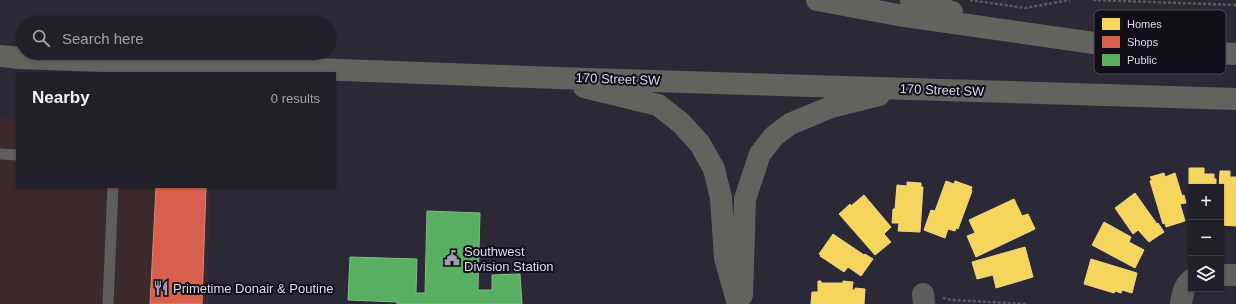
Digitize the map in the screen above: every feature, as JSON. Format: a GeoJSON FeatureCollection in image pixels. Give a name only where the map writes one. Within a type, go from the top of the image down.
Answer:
{"type":"FeatureCollection","features":[{"type":"Feature","properties":{"kind":"main road"},"geometry":{"type":"LineString","coordinates":[[817,0],[898,16],[1094,43]]}},
{"type":"Feature","properties":{"kind":"main road"},"geometry":{"type":"LineString","coordinates":[[911,0],[1030,34]]}},
{"type":"Feature","properties":{"kind":"main road"},"geometry":{"type":"LineString","coordinates":[[1226,53],[1236,54]]}},
{"type":"Feature","properties":{"kind":"main road","name":"170 Street SW"},"geometry":{"type":"LineString","coordinates":[[0,56],[16,57]]}},
{"type":"Feature","properties":{"kind":"main road","name":"170 Street SW"},"geometry":{"type":"LineString","coordinates":[[74,60],[301,70],[1236,99]]}},
{"type":"Feature","properties":{"kind":"main road"},"geometry":{"type":"LineString","coordinates":[[548,77],[658,106],[681,123],[700,144],[714,169],[721,198],[725,258],[738,304]]}},
{"type":"Feature","properties":{"kind":"main road"},"geometry":{"type":"LineString","coordinates":[[742,304],[745,199],[760,154],[773,137],[790,124],[831,107],[907,88]]}},
{"type":"Feature","properties":{"kind":"street"},"geometry":{"type":"LineString","coordinates":[[1224,275],[1236,276]]}},
{"type":"Feature","properties":{"kind":"street"},"geometry":{"type":"LineString","coordinates":[[1181,304],[1184,290],[1188,283]]}},
{"type":"Feature","properties":{"kind":"lane"},"geometry":{"type":"LineString","coordinates":[[0,154],[16,155]]}},
{"type":"Feature","properties":{"kind":"lane"},"geometry":{"type":"LineString","coordinates":[[108,304],[113,188]]}},
{"type":"Feature","properties":{"kind":"path"},"geometry":{"type":"LineString","coordinates":[[970,0],[1025,8],[1070,0]]}},
{"type":"Feature","properties":{"kind":"path"},"geometry":{"type":"LineString","coordinates":[[1093,0],[1236,5]]}},
{"type":"Feature","properties":{"kind":"path"},"geometry":{"type":"LineString","coordinates":[[923,299],[1027,304]]}},
{"type":"Feature","properties":{"kind":"shaded area"},"geometry":{"type":"Polygon","coordinates":[[[0,116],[16,120],[16,188],[211,188],[208,304],[0,304],[0,116]]]}},
{"type":"Feature","properties":{"kind":"building: Homes"},"geometry":{"type":"Polygon","coordinates":[[[1189,168],[1204,168],[1204,174],[1214,174],[1214,179],[1216,179],[1216,184],[1189,184],[1189,168]]]}},
{"type":"Feature","properties":{"kind":"building: Homes"},"geometry":{"type":"Polygon","coordinates":[[[1220,171],[1230,171],[1230,177],[1236,177],[1236,226],[1224,225],[1224,184],[1219,184],[1220,171]]]}},
{"type":"Feature","properties":{"kind":"building: Homes"},"geometry":{"type":"Polygon","coordinates":[[[1164,173],[1165,177],[1175,173],[1182,196],[1184,195],[1186,203],[1180,204],[1185,221],[1166,227],[1165,223],[1163,224],[1150,181],[1152,180],[1150,177],[1164,173]]]}},
{"type":"Feature","properties":{"kind":"building: Homes"},"geometry":{"type":"Polygon","coordinates":[[[946,181],[954,184],[955,181],[972,187],[972,191],[958,229],[956,228],[955,231],[948,229],[945,238],[924,230],[931,210],[935,211],[946,181]]]}},
{"type":"Feature","properties":{"kind":"building: Homes"},"geometry":{"type":"Polygon","coordinates":[[[907,182],[921,183],[921,187],[923,187],[920,232],[898,231],[899,223],[892,223],[897,185],[907,186],[907,182]]]}},
{"type":"Feature","properties":{"kind":"building: Homes"},"geometry":{"type":"Polygon","coordinates":[[[1135,193],[1164,232],[1149,242],[1138,230],[1133,234],[1115,208],[1135,193]]]}},
{"type":"Feature","properties":{"kind":"building: Homes"},"geometry":{"type":"Polygon","coordinates":[[[864,195],[891,227],[884,234],[891,242],[875,255],[839,214],[850,204],[851,206],[864,195]]]}},
{"type":"Feature","properties":{"kind":"building: Homes"},"geometry":{"type":"Polygon","coordinates":[[[1014,199],[1022,216],[1028,214],[1035,229],[976,257],[967,236],[975,233],[969,220],[1014,199]]]}},
{"type":"Feature","properties":{"kind":"building: Homes"},"geometry":{"type":"Polygon","coordinates":[[[1104,222],[1131,237],[1129,242],[1144,250],[1135,268],[1092,245],[1104,222]]]}},
{"type":"Feature","properties":{"kind":"building: Homes"},"geometry":{"type":"Polygon","coordinates":[[[833,234],[864,255],[865,254],[873,259],[861,276],[848,267],[844,272],[820,256],[821,255],[819,254],[833,234]]]}},
{"type":"Feature","properties":{"kind":"building: Homes"},"geometry":{"type":"Polygon","coordinates":[[[1025,247],[1033,277],[996,288],[993,275],[977,279],[972,262],[1025,247]]]}},
{"type":"Feature","properties":{"kind":"building: Homes"},"geometry":{"type":"Polygon","coordinates":[[[1091,259],[1137,273],[1132,293],[1122,290],[1121,293],[1115,291],[1114,293],[1084,284],[1091,259]]]}},
{"type":"Feature","properties":{"kind":"building: Homes"},"geometry":{"type":"Polygon","coordinates":[[[818,281],[821,281],[821,283],[843,283],[843,281],[853,282],[852,290],[855,290],[855,288],[865,289],[864,304],[811,304],[812,292],[818,292],[818,281]]]}},
{"type":"Feature","properties":{"kind":"building: Shops"},"geometry":{"type":"Polygon","coordinates":[[[156,188],[206,188],[202,304],[150,304],[156,188]]]}},
{"type":"Feature","properties":{"kind":"building: Public","name":"Southwest Division Station"},"geometry":{"type":"Polygon","coordinates":[[[427,211],[480,213],[478,290],[492,290],[492,275],[520,274],[522,304],[397,304],[397,302],[348,300],[350,257],[417,259],[416,293],[425,293],[427,211]]]}},
{"type":"Feature","properties":{"kind":"place","name":"Southwest Division Station"},"geometry":{"type":"Point","coordinates":[452,258]}},
{"type":"Feature","properties":{"kind":"place","name":"Primetime Donair & Poutine"},"geometry":{"type":"Point","coordinates":[161,288]}}]}
